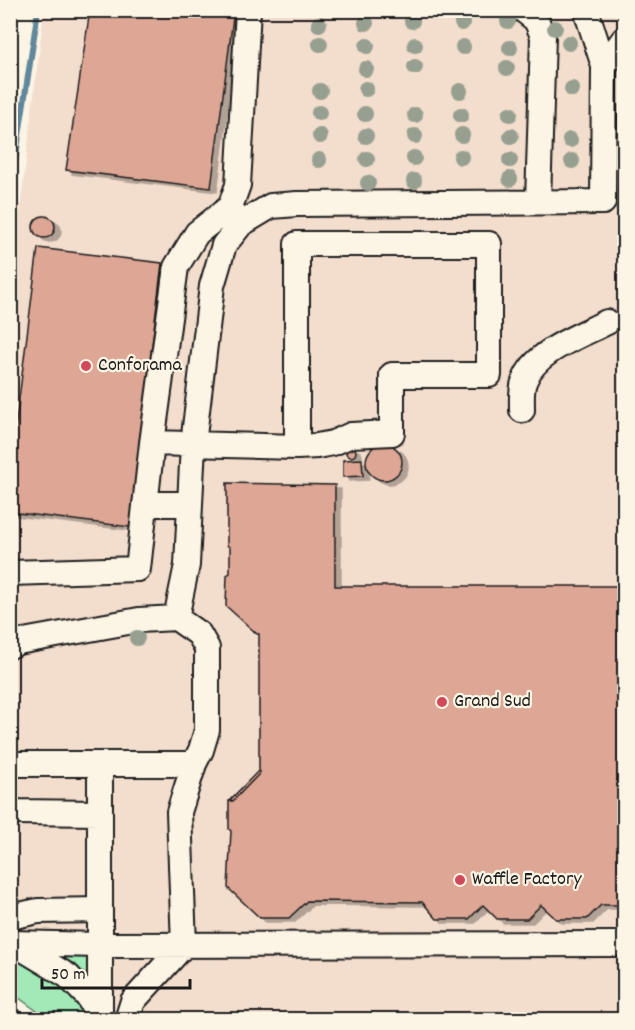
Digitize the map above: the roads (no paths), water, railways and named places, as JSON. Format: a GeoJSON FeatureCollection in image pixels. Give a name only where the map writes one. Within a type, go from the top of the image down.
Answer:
{"type":"FeatureCollection","features":[{"type":"Feature","properties":{"kind":"street"},"geometry":{"type":"LineString","coordinates":[[176,618],[187,565],[188,504],[193,444],[212,286],[235,216],[248,10]]}},
{"type":"Feature","properties":{"kind":"street"},"geometry":{"type":"LineString","coordinates":[[523,10],[536,20],[543,36],[538,202]]}},
{"type":"Feature","properties":{"kind":"street"},"geometry":{"type":"LineString","coordinates":[[10,573],[138,569],[152,443],[177,267],[197,233],[235,216],[272,206],[297,204],[603,202],[604,66],[586,10]]}},
{"type":"Feature","properties":{"kind":"street"},"geometry":{"type":"LineString","coordinates":[[604,66],[624,39]]}},
{"type":"Feature","properties":{"kind":"street"},"geometry":{"type":"LineString","coordinates":[[152,443],[297,447],[333,443],[351,435],[393,433],[392,375],[489,375],[489,243],[297,244],[297,447]]}},
{"type":"Feature","properties":{"kind":"street"},"geometry":{"type":"LineString","coordinates":[[522,410],[523,383],[533,364],[544,355],[607,322]]}},
{"type":"Feature","properties":{"kind":"street"},"geometry":{"type":"LineString","coordinates":[[145,504],[188,504]]}},
{"type":"Feature","properties":{"kind":"street"},"geometry":{"type":"LineString","coordinates":[[13,643],[139,620],[176,618],[199,634],[207,648],[207,730],[179,812],[184,945],[133,1001],[127,1020]]}},
{"type":"Feature","properties":{"kind":"street"},"geometry":{"type":"LineString","coordinates":[[10,764],[194,764]]}},
{"type":"Feature","properties":{"kind":"street"},"geometry":{"type":"LineString","coordinates":[[100,764],[100,1019]]}},
{"type":"Feature","properties":{"kind":"street"},"geometry":{"type":"LineString","coordinates":[[10,808],[14,812],[100,813]]}},
{"type":"Feature","properties":{"kind":"street"},"geometry":{"type":"LineString","coordinates":[[10,917],[38,911],[100,910]]}},
{"type":"Feature","properties":{"kind":"street"},"geometry":{"type":"LineString","coordinates":[[12,943],[100,945],[624,944]]}},
{"type":"Feature","properties":{"kind":"street"},"geometry":{"type":"LineString","coordinates":[[12,943],[68,976],[88,997],[100,1019]]}},
{"type":"Feature","properties":{"kind":"waterway"},"geometry":{"type":"LineString","coordinates":[[10,195],[38,10]]}},
{"type":"Feature","properties":{"kind":"place","name":"Conforama"},"geometry":{"type":"Point","coordinates":[86,366]}},
{"type":"Feature","properties":{"kind":"place","name":"Grand Sud"},"geometry":{"type":"Point","coordinates":[442,702]}},
{"type":"Feature","properties":{"kind":"place","name":"Waffle Factory"},"geometry":{"type":"Point","coordinates":[460,880]}}]}
